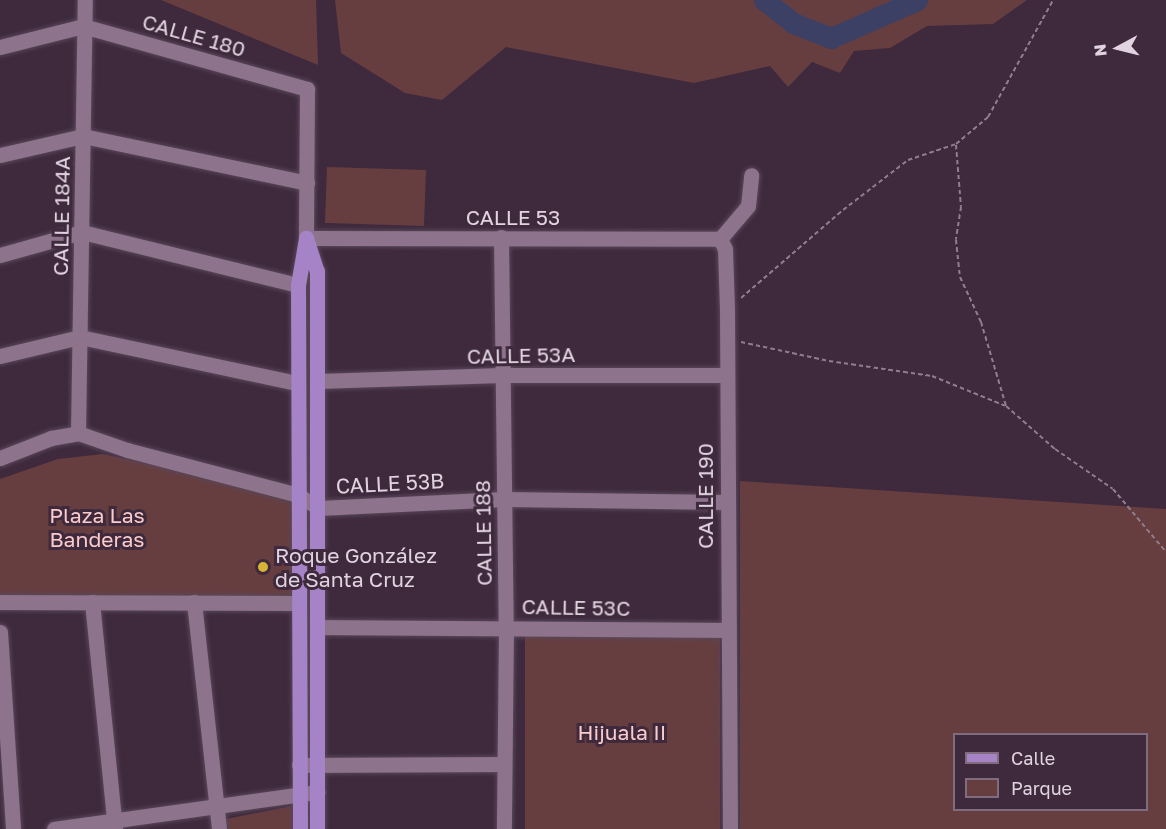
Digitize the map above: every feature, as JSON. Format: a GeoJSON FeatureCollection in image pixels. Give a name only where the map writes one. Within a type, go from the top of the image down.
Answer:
{"type":"FeatureCollection","features":[{"type":"Feature","properties":{"kind":"main road"},"geometry":{"type":"LineString","coordinates":[[300,829],[297,383],[298,285],[306,238]]}},
{"type":"Feature","properties":{"kind":"main road"},"geometry":{"type":"LineString","coordinates":[[306,238],[317,271],[319,508],[317,829]]}},
{"type":"Feature","properties":{"kind":"street","name":"CALLE 184A"},"geometry":{"type":"LineString","coordinates":[[78,433],[85,0]]}},
{"type":"Feature","properties":{"kind":"street","name":"CALLE 180"},"geometry":{"type":"LineString","coordinates":[[0,47],[83,26],[307,89],[307,183]]}},
{"type":"Feature","properties":{"kind":"street"},"geometry":{"type":"LineString","coordinates":[[0,155],[84,136],[307,183],[306,238]]}},
{"type":"Feature","properties":{"kind":"street"},"geometry":{"type":"LineString","coordinates":[[720,239],[748,206],[751,175]]}},
{"type":"Feature","properties":{"kind":"street"},"geometry":{"type":"LineString","coordinates":[[0,255],[82,232],[298,285]]}},
{"type":"Feature","properties":{"kind":"street","name":"CALLE 188"},"geometry":{"type":"LineString","coordinates":[[501,237],[506,627],[504,829]]}},
{"type":"Feature","properties":{"kind":"street","name":"CALLE 53"},"geometry":{"type":"LineString","coordinates":[[306,238],[720,239]]}},
{"type":"Feature","properties":{"kind":"street","name":"CALLE 190"},"geometry":{"type":"LineString","coordinates":[[720,239],[725,249],[727,310],[726,630],[730,829]]}},
{"type":"Feature","properties":{"kind":"street"},"geometry":{"type":"LineString","coordinates":[[0,356],[81,337],[297,383]]}},
{"type":"Feature","properties":{"kind":"street","name":"CALLE 53A"},"geometry":{"type":"LineString","coordinates":[[318,381],[502,375],[725,375]]}},
{"type":"Feature","properties":{"kind":"street"},"geometry":{"type":"LineString","coordinates":[[0,458],[51,438],[78,433]]}},
{"type":"Feature","properties":{"kind":"street","name":"CALLE 53B"},"geometry":{"type":"LineString","coordinates":[[78,433],[127,450],[298,495],[319,508],[504,499],[726,502]]}},
{"type":"Feature","properties":{"kind":"street"},"geometry":{"type":"LineString","coordinates":[[0,602],[298,603]]}},
{"type":"Feature","properties":{"kind":"street"},"geometry":{"type":"LineString","coordinates":[[92,602],[114,825]]}},
{"type":"Feature","properties":{"kind":"street"},"geometry":{"type":"LineString","coordinates":[[194,602],[219,829]]}},
{"type":"Feature","properties":{"kind":"street","name":"CALLE 53C"},"geometry":{"type":"LineString","coordinates":[[318,627],[726,630]]}},
{"type":"Feature","properties":{"kind":"street"},"geometry":{"type":"LineString","coordinates":[[0,632],[13,829]]}},
{"type":"Feature","properties":{"kind":"street"},"geometry":{"type":"LineString","coordinates":[[299,765],[504,764]]}},
{"type":"Feature","properties":{"kind":"street"},"geometry":{"type":"LineString","coordinates":[[54,829],[114,825],[318,792]]}},
{"type":"Feature","properties":{"kind":"path"},"geometry":{"type":"LineString","coordinates":[[727,310],[843,210],[908,160],[956,144],[988,117],[1053,0]]}},
{"type":"Feature","properties":{"kind":"path"},"geometry":{"type":"LineString","coordinates":[[956,144],[962,207],[956,240],[960,277],[981,322],[1006,406]]}},
{"type":"Feature","properties":{"kind":"path"},"geometry":{"type":"LineString","coordinates":[[726,339],[829,361],[932,376],[1006,406],[1055,449],[1113,489],[1166,552]]}},
{"type":"Feature","properties":{"kind":"green space"},"geometry":{"type":"Polygon","coordinates":[[[161,0],[316,0],[318,65],[161,0]]]}},
{"type":"Feature","properties":{"kind":"green space"},"geometry":{"type":"Polygon","coordinates":[[[335,0],[1027,0],[993,24],[927,26],[890,48],[854,51],[840,73],[812,62],[788,87],[770,66],[694,83],[506,47],[442,100],[405,93],[341,53],[335,0]]]}},
{"type":"Feature","properties":{"kind":"green space"},"geometry":{"type":"Polygon","coordinates":[[[327,167],[426,170],[424,226],[325,223],[327,167]]]}},
{"type":"Feature","properties":{"kind":"green space","name":"Plaza Las Banderas"},"geometry":{"type":"Polygon","coordinates":[[[103,454],[296,497],[297,600],[0,597],[0,479],[58,459],[103,454]]]}},
{"type":"Feature","properties":{"kind":"green space"},"geometry":{"type":"Polygon","coordinates":[[[740,481],[1166,509],[1166,829],[740,829],[740,481]]]}},
{"type":"Feature","properties":{"kind":"green space","name":"Hijuala II"},"geometry":{"type":"Polygon","coordinates":[[[525,636],[720,636],[720,829],[525,829],[525,636]]]}},
{"type":"Feature","properties":{"kind":"green space"},"geometry":{"type":"Polygon","coordinates":[[[292,806],[293,829],[228,829],[226,819],[292,806]]]}},
{"type":"Feature","properties":{"kind":"waterway"},"geometry":{"type":"LineString","coordinates":[[764,0],[793,23],[831,38],[917,0]]}},
{"type":"Feature","properties":{"kind":"place","name":"Roque González de Santa Cruz"},"geometry":{"type":"Point","coordinates":[263,567]}}]}
